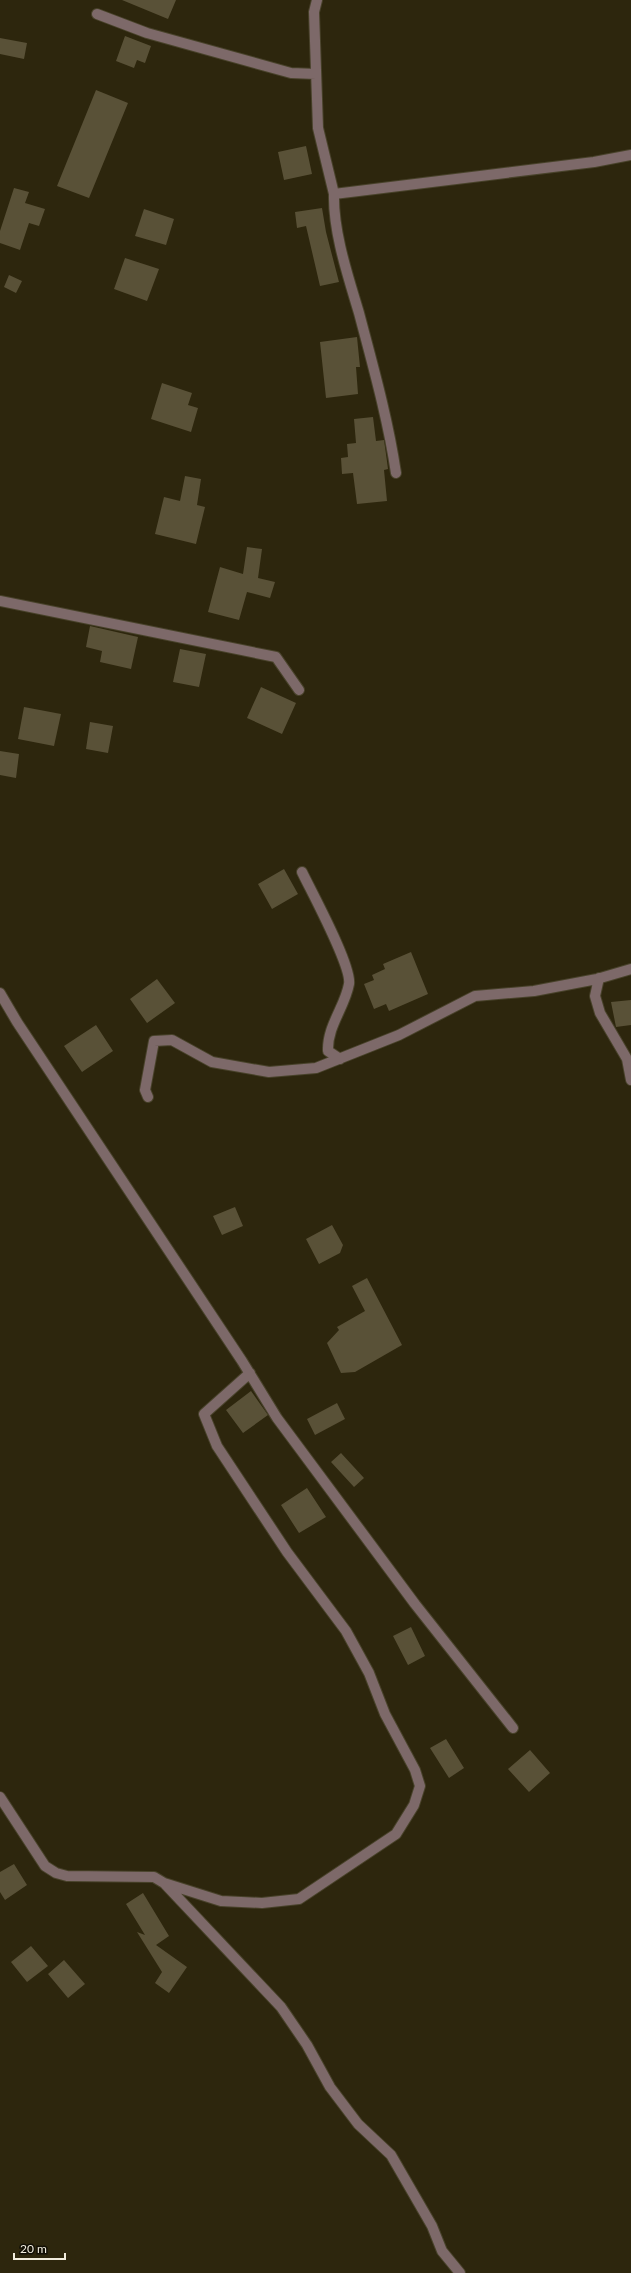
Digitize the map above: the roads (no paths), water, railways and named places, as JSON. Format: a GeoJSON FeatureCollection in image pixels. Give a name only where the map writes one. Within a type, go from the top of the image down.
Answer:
{"type":"FeatureCollection","features":[{"type":"Feature","properties":{"kind":"street"},"geometry":{"type":"LineString","coordinates":[[317,0],[314,12],[318,128],[334,194],[334,209],[347,272],[389,425],[396,473]]}},
{"type":"Feature","properties":{"kind":"street"},"geometry":{"type":"LineString","coordinates":[[97,14],[147,33],[291,73],[316,74]]}},
{"type":"Feature","properties":{"kind":"street"},"geometry":{"type":"LineString","coordinates":[[334,194],[594,162],[631,155]]}},
{"type":"Feature","properties":{"kind":"street"},"geometry":{"type":"LineString","coordinates":[[0,601],[276,657],[299,690]]}},
{"type":"Feature","properties":{"kind":"street"},"geometry":{"type":"LineString","coordinates":[[302,872],[339,948],[349,983],[328,1039],[328,1051],[340,1059]]}},
{"type":"Feature","properties":{"kind":"street"},"geometry":{"type":"LineString","coordinates":[[148,1097],[145,1090],[154,1041],[172,1040],[212,1062],[269,1072],[316,1068],[399,1035],[475,996],[534,991],[599,978],[631,969]]}},
{"type":"Feature","properties":{"kind":"street"},"geometry":{"type":"LineString","coordinates":[[599,978],[595,996],[600,1013],[629,1061],[631,1080]]}},
{"type":"Feature","properties":{"kind":"street"},"geometry":{"type":"LineString","coordinates":[[0,993],[120,1180],[250,1374],[277,1418],[414,1604],[513,1728]]}},
{"type":"Feature","properties":{"kind":"street"},"geometry":{"type":"LineString","coordinates":[[164,1883],[221,1901],[262,1903],[299,1899],[396,1834],[414,1805],[420,1786],[415,1770],[385,1714],[369,1673],[346,1631],[287,1552],[217,1446],[204,1414],[250,1374]]}},
{"type":"Feature","properties":{"kind":"street"},"geometry":{"type":"LineString","coordinates":[[0,1797],[45,1866],[56,1873],[67,1876],[154,1876],[164,1883],[280,2007],[307,2045],[330,2087],[358,2124],[391,2155],[432,2226],[442,2251],[460,2273]]}}]}
